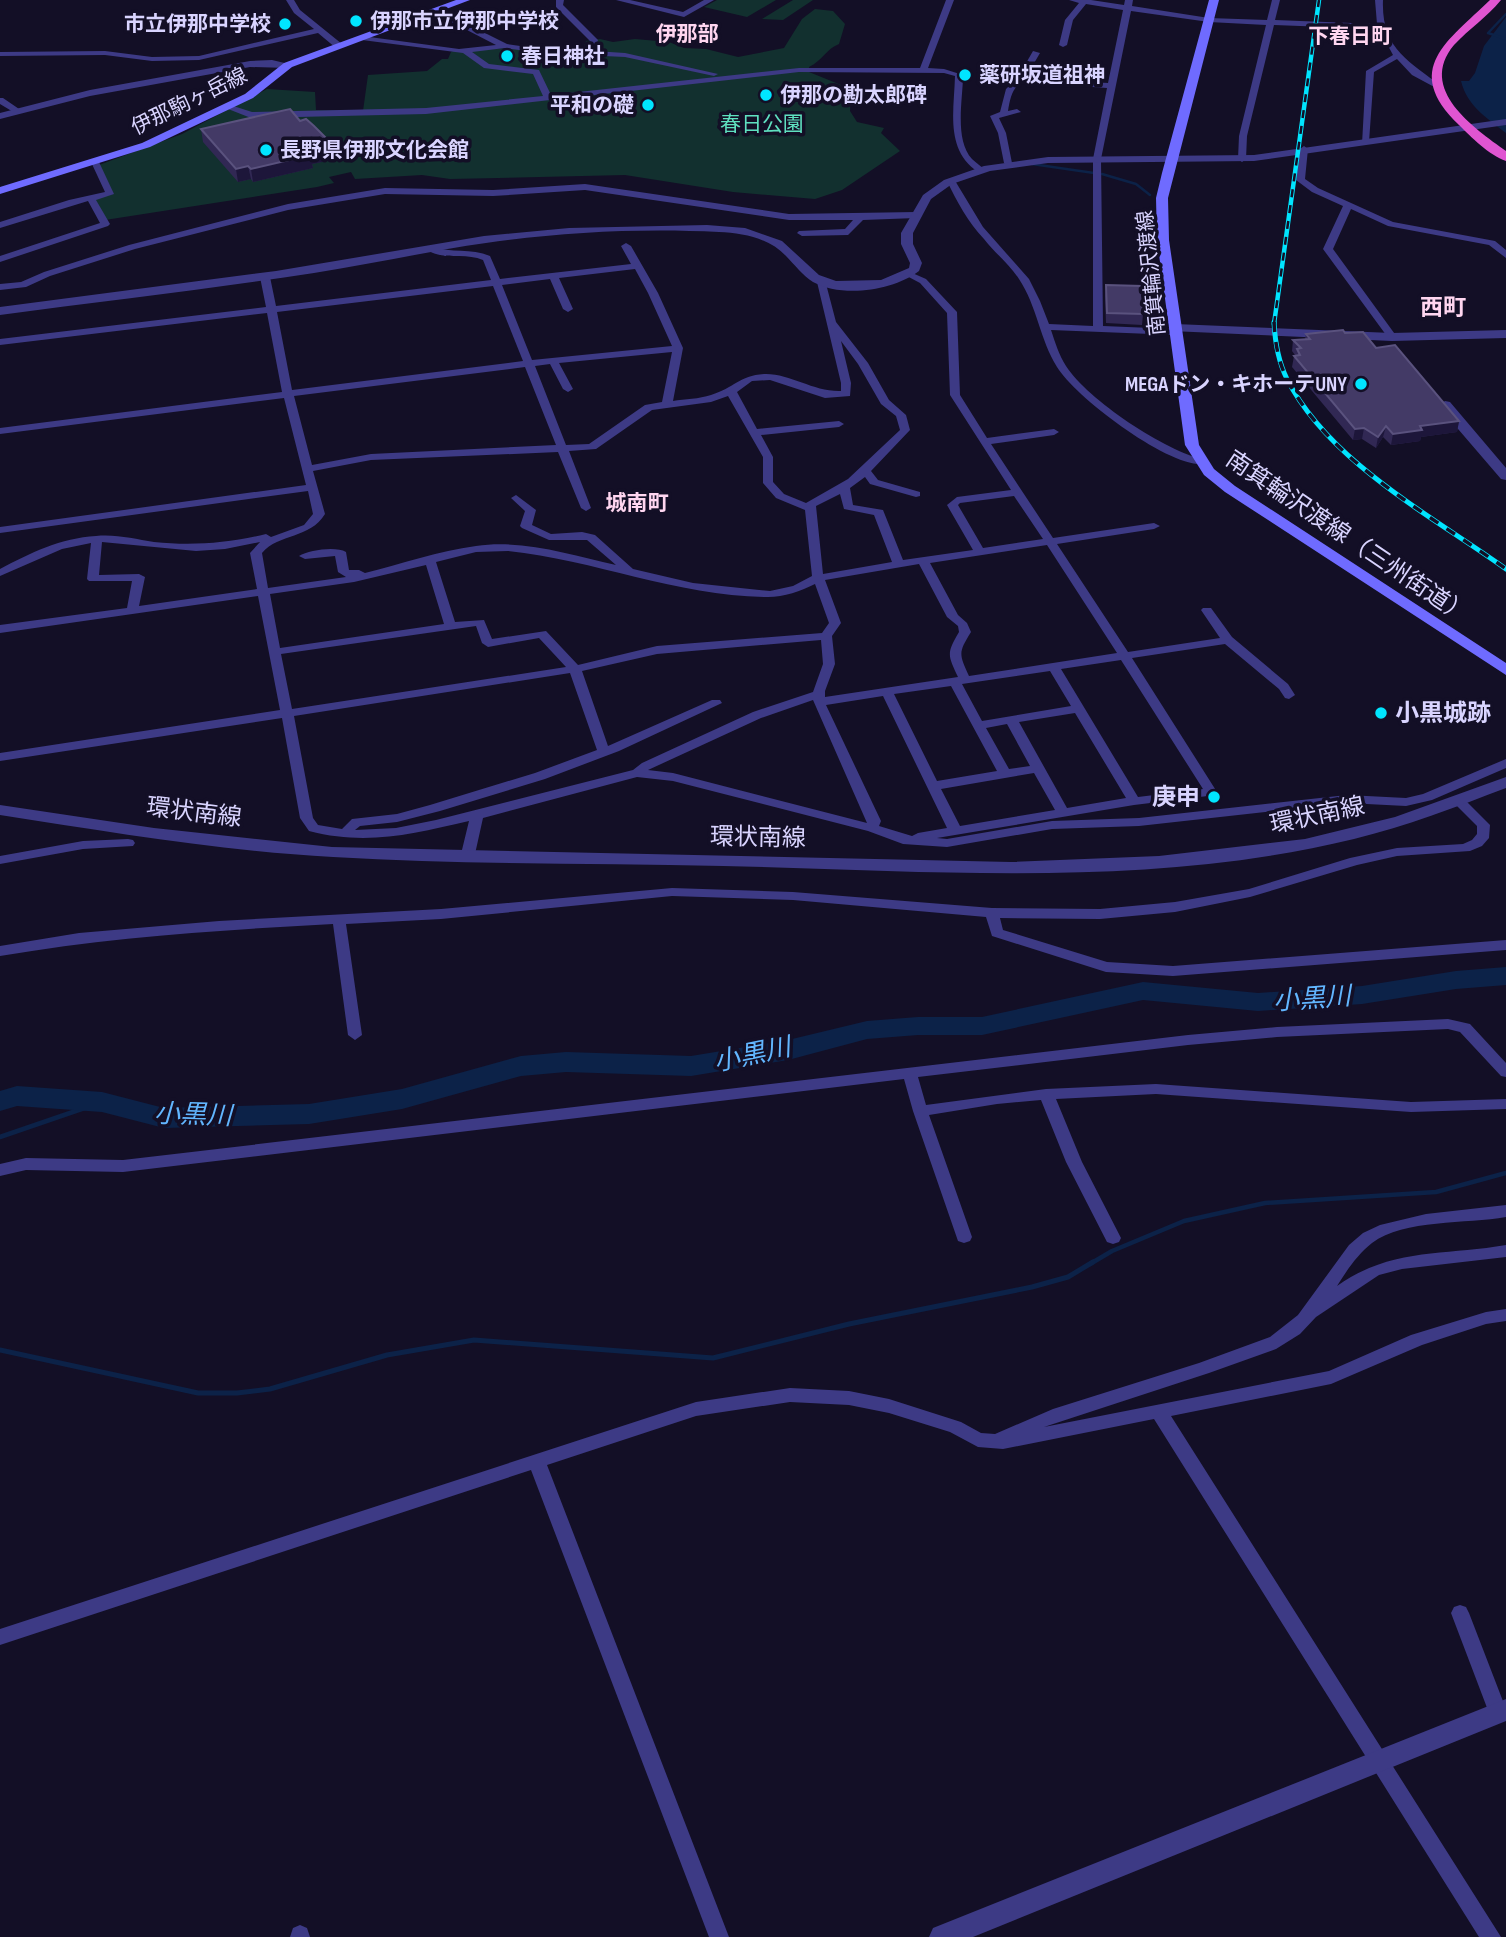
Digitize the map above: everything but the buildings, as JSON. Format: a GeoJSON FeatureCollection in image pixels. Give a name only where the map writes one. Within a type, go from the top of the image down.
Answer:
{"type":"FeatureCollection","features":[{"type":"Feature","properties":{"kind":"highway"},"geometry":{"type":"LineString","coordinates":[[1496,0],[1444,52],[1436,71],[1438,87],[1451,113],[1471,125],[1506,157]]}},
{"type":"Feature","properties":{"kind":"main road","name":"伊那駒ヶ岳線"},"geometry":{"type":"LineString","coordinates":[[0,191],[146,145],[259,90],[288,65],[465,0]]}},
{"type":"Feature","properties":{"kind":"main road","name":"南箕輪沢渡線"},"geometry":{"type":"LineString","coordinates":[[1201,462],[1192,445],[1175,330],[1162,212],[1164,185],[1214,0]]}},
{"type":"Feature","properties":{"kind":"main road","name":"南箕輪沢渡線（三州街道）"},"geometry":{"type":"LineString","coordinates":[[1201,462],[1230,489],[1506,670]]}},
{"type":"Feature","properties":{"kind":"street"},"geometry":{"type":"LineString","coordinates":[[290,0],[297,11],[339,46]]}},
{"type":"Feature","properties":{"kind":"street"},"geometry":{"type":"LineString","coordinates":[[560,0],[559,5],[595,42],[589,52]]}},
{"type":"Feature","properties":{"kind":"street"},"geometry":{"type":"LineString","coordinates":[[620,0],[684,16],[710,0]]}},
{"type":"Feature","properties":{"kind":"street"},"geometry":{"type":"LineString","coordinates":[[923,71],[950,0]]}},
{"type":"Feature","properties":{"kind":"street"},"geometry":{"type":"LineString","coordinates":[[1073,0],[1128,4],[1209,20],[1381,27]]}},
{"type":"Feature","properties":{"kind":"street"},"geometry":{"type":"LineString","coordinates":[[1242,159],[1243,136],[1276,0]]}},
{"type":"Feature","properties":{"kind":"street"},"geometry":{"type":"LineString","coordinates":[[1379,0],[1377,11],[1381,27],[1399,55],[1423,80],[1438,87]]}},
{"type":"Feature","properties":{"kind":"street"},"geometry":{"type":"LineString","coordinates":[[1063,45],[1064,27],[1071,13],[1086,1]]}},
{"type":"Feature","properties":{"kind":"street"},"geometry":{"type":"LineString","coordinates":[[1098,329],[1097,159],[1128,4]]}},
{"type":"Feature","properties":{"kind":"street"},"geometry":{"type":"LineString","coordinates":[[437,11],[506,46]]}},
{"type":"Feature","properties":{"kind":"street"},"geometry":{"type":"LineString","coordinates":[[0,54],[106,52],[152,59],[199,58],[320,30]]}},
{"type":"Feature","properties":{"kind":"street"},"geometry":{"type":"LineString","coordinates":[[362,38],[466,51],[506,46],[541,51],[641,57],[729,77]]}},
{"type":"Feature","properties":{"kind":"street"},"geometry":{"type":"LineString","coordinates":[[466,51],[487,66],[536,72],[547,96]]}},
{"type":"Feature","properties":{"kind":"street"},"geometry":{"type":"LineString","coordinates":[[1021,79],[1035,53]]}},
{"type":"Feature","properties":{"kind":"street"},"geometry":{"type":"LineString","coordinates":[[1365,142],[1370,71],[1399,55]]}},
{"type":"Feature","properties":{"kind":"street"},"geometry":{"type":"LineString","coordinates":[[0,116],[90,93],[237,66],[272,62],[288,65]]}},
{"type":"Feature","properties":{"kind":"street"},"geometry":{"type":"LineString","coordinates":[[226,107],[251,115],[407,112],[799,70],[952,72],[959,75],[958,116],[961,146],[969,163],[981,170]]}},
{"type":"Feature","properties":{"kind":"street"},"geometry":{"type":"LineString","coordinates":[[1004,114],[1005,98],[1017,80],[1112,86]]}},
{"type":"Feature","properties":{"kind":"street"},"geometry":{"type":"LineString","coordinates":[[0,100],[18,111]]}},
{"type":"Feature","properties":{"kind":"street"},"geometry":{"type":"LineString","coordinates":[[1008,163],[1002,133],[994,116],[1017,112]]}},
{"type":"Feature","properties":{"kind":"street"},"geometry":{"type":"LineString","coordinates":[[910,275],[916,263],[907,239],[916,215],[927,197],[951,181],[1008,163],[1097,159],[1242,159],[1506,122]]}},
{"type":"Feature","properties":{"kind":"street"},"geometry":{"type":"LineString","coordinates":[[1304,149],[1300,180],[1349,206],[1391,224],[1492,243],[1506,255]]}},
{"type":"Feature","properties":{"kind":"street"},"geometry":{"type":"LineString","coordinates":[[0,225],[110,194],[95,162]]}},
{"type":"Feature","properties":{"kind":"street"},"geometry":{"type":"LineString","coordinates":[[951,181],[964,207],[1024,279],[1047,327],[1052,348],[1061,367],[1083,392],[1160,446],[1189,462],[1201,462]]}},
{"type":"Feature","properties":{"kind":"street"},"geometry":{"type":"LineString","coordinates":[[0,287],[23,285],[47,274],[132,247],[288,207],[385,191],[494,193],[597,187],[749,210],[771,217],[860,218],[916,215]]}},
{"type":"Feature","properties":{"kind":"street"},"geometry":{"type":"LineString","coordinates":[[0,259],[105,224],[92,198]]}},
{"type":"Feature","properties":{"kind":"street"},"geometry":{"type":"LineString","coordinates":[[1349,206],[1328,249],[1400,353]]}},
{"type":"Feature","properties":{"kind":"street"},"geometry":{"type":"LineString","coordinates":[[802,233],[848,232],[860,218]]}},
{"type":"Feature","properties":{"kind":"street"},"geometry":{"type":"LineString","coordinates":[[0,311],[265,277],[539,233],[721,229],[772,240],[792,253],[813,277],[822,282],[840,285],[882,284],[910,275],[923,281],[952,312],[955,395],[1211,792],[1063,812],[903,840]]}},
{"type":"Feature","properties":{"kind":"street"},"geometry":{"type":"LineString","coordinates":[[626,246],[653,293],[678,348],[667,403]]}},
{"type":"Feature","properties":{"kind":"street"},"geometry":{"type":"LineString","coordinates":[[432,250],[443,255],[479,254],[487,258],[586,508]]}},
{"type":"Feature","properties":{"kind":"street"},"geometry":{"type":"LineString","coordinates":[[0,342],[636,266]]}},
{"type":"Feature","properties":{"kind":"street"},"geometry":{"type":"LineString","coordinates":[[554,276],[568,309]]}},
{"type":"Feature","properties":{"kind":"street"},"geometry":{"type":"LineString","coordinates":[[265,277],[288,394],[319,514],[317,519],[264,543],[256,553],[307,818],[314,828],[344,835],[392,833],[477,815],[636,774],[673,777],[872,828],[903,840],[947,843],[1052,825],[1139,822],[1347,799],[1406,802],[1427,797],[1506,763]]}},
{"type":"Feature","properties":{"kind":"street"},"geometry":{"type":"LineString","coordinates":[[308,469],[371,457],[592,447],[649,407],[711,400],[750,378],[771,377],[825,395],[846,394],[846,383],[822,282]]}},
{"type":"Feature","properties":{"kind":"street"},"geometry":{"type":"LineString","coordinates":[[810,508],[866,471],[905,429],[901,415],[885,402],[863,363],[830,320]]}},
{"type":"Feature","properties":{"kind":"street"},"geometry":{"type":"LineString","coordinates":[[1047,327],[1389,337],[1506,334]]}},
{"type":"Feature","properties":{"kind":"street"},"geometry":{"type":"LineString","coordinates":[[0,430],[530,363],[678,348]]}},
{"type":"Feature","properties":{"kind":"street"},"geometry":{"type":"LineString","coordinates":[[553,361],[568,389]]}},
{"type":"Feature","properties":{"kind":"street"},"geometry":{"type":"LineString","coordinates":[[731,391],[768,457],[768,483],[780,496],[810,508]]}},
{"type":"Feature","properties":{"kind":"street"},"geometry":{"type":"LineString","coordinates":[[1436,395],[1503,469]]}},
{"type":"Feature","properties":{"kind":"street"},"geometry":{"type":"LineString","coordinates":[[754,432],[839,424]]}},
{"type":"Feature","properties":{"kind":"street"},"geometry":{"type":"LineString","coordinates":[[985,442],[1054,432]]}},
{"type":"Feature","properties":{"kind":"street"},"geometry":{"type":"LineString","coordinates":[[866,471],[874,482],[916,494]]}},
{"type":"Feature","properties":{"kind":"street"},"geometry":{"type":"LineString","coordinates":[[0,530],[312,487]]}},
{"type":"Feature","properties":{"kind":"street"},"geometry":{"type":"LineString","coordinates":[[844,487],[848,507],[879,512],[899,564]]}},
{"type":"Feature","properties":{"kind":"street"},"geometry":{"type":"LineString","coordinates":[[980,552],[953,505],[957,500],[1018,492]]}},
{"type":"Feature","properties":{"kind":"street"},"geometry":{"type":"LineString","coordinates":[[516,498],[531,510],[526,526],[549,537],[590,537],[630,572]]}},
{"type":"Feature","properties":{"kind":"street"},"geometry":{"type":"LineString","coordinates":[[810,508],[818,578],[835,623],[826,636],[829,664],[819,698],[874,821],[872,828]]}},
{"type":"Feature","properties":{"kind":"street"},"geometry":{"type":"LineString","coordinates":[[41,553],[45,525]]}},
{"type":"Feature","properties":{"kind":"street"},"geometry":{"type":"LineString","coordinates":[[0,629],[354,579],[476,549],[538,551],[693,586],[770,594],[796,589],[818,578],[1154,526]]}},
{"type":"Feature","properties":{"kind":"street"},"geometry":{"type":"LineString","coordinates":[[0,573],[41,553],[78,541],[97,539],[174,546],[243,545],[282,531],[294,531]]}},
{"type":"Feature","properties":{"kind":"street"},"geometry":{"type":"LineString","coordinates":[[97,539],[93,579],[139,577],[132,610]]}},
{"type":"Feature","properties":{"kind":"street"},"geometry":{"type":"LineString","coordinates":[[305,556],[340,552],[344,572],[352,575],[406,562],[411,565]]}},
{"type":"Feature","properties":{"kind":"street"},"geometry":{"type":"LineString","coordinates":[[430,560],[452,626]]}},
{"type":"Feature","properties":{"kind":"street"},"geometry":{"type":"LineString","coordinates":[[923,561],[953,617],[963,625],[965,632],[955,648],[954,655],[960,681],[978,725],[1005,775]]}},
{"type":"Feature","properties":{"kind":"street"},"geometry":{"type":"LineString","coordinates":[[1207,610],[1228,640],[1284,687],[1289,695]]}},
{"type":"Feature","properties":{"kind":"street"},"geometry":{"type":"LineString","coordinates":[[274,652],[480,622],[488,643],[542,634],[575,669],[604,752]]}},
{"type":"Feature","properties":{"kind":"street"},"geometry":{"type":"LineString","coordinates":[[0,757],[575,669],[657,650],[826,636]]}},
{"type":"Feature","properties":{"kind":"street"},"geometry":{"type":"LineString","coordinates":[[636,774],[646,766],[757,715],[819,698],[887,692],[1228,640]]}},
{"type":"Feature","properties":{"kind":"street"},"geometry":{"type":"LineString","coordinates":[[1053,666],[1134,801]]}},
{"type":"Feature","properties":{"kind":"street"},"geometry":{"type":"LineString","coordinates":[[887,692],[955,830]]}},
{"type":"Feature","properties":{"kind":"street"},"geometry":{"type":"LineString","coordinates":[[344,835],[357,822],[397,818],[435,808],[604,752],[716,703]]}},
{"type":"Feature","properties":{"kind":"street"},"geometry":{"type":"LineString","coordinates":[[978,725],[1080,708]]}},
{"type":"Feature","properties":{"kind":"street"},"geometry":{"type":"LineString","coordinates":[[1011,720],[1063,812]]}},
{"type":"Feature","properties":{"kind":"street"},"geometry":{"type":"LineString","coordinates":[[934,786],[1038,769]]}},
{"type":"Feature","properties":{"kind":"street","name":"環状南線"},"geometry":{"type":"LineString","coordinates":[[0,810],[256,845],[332,852],[1011,867],[1123,866],[1266,851],[1313,843],[1402,821],[1506,782]]}},
{"type":"Feature","properties":{"kind":"street"},"geometry":{"type":"LineString","coordinates":[[0,951],[79,938],[219,926],[441,914],[672,892],[793,896],[992,912],[1100,914],[1175,907],[1250,893],[1355,861],[1397,852],[1465,848],[1477,843],[1484,835],[1483,825],[1457,800]]}},
{"type":"Feature","properties":{"kind":"street"},"geometry":{"type":"LineString","coordinates":[[468,854],[477,815]]}},
{"type":"Feature","properties":{"kind":"street"},"geometry":{"type":"LineString","coordinates":[[0,860],[83,845],[128,843]]}},
{"type":"Feature","properties":{"kind":"street"},"geometry":{"type":"LineString","coordinates":[[992,912],[997,933],[1106,967],[1173,971],[1506,945]]}},
{"type":"Feature","properties":{"kind":"street"},"geometry":{"type":"LineString","coordinates":[[339,920],[355,1035]]}},
{"type":"Feature","properties":{"kind":"street"},"geometry":{"type":"LineString","coordinates":[[0,1170],[26,1164],[123,1166],[1251,1034],[1448,1024],[1465,1028],[1506,1072]]}},
{"type":"Feature","properties":{"kind":"street"},"geometry":{"type":"LineString","coordinates":[[910,1073],[920,1111],[964,1237]]}},
{"type":"Feature","properties":{"kind":"street"},"geometry":{"type":"LineString","coordinates":[[920,1111],[1046,1094],[1156,1089],[1411,1107],[1506,1104]]}},
{"type":"Feature","properties":{"kind":"street"},"geometry":{"type":"LineString","coordinates":[[1046,1094],[1074,1162],[1113,1238]]}},
{"type":"Feature","properties":{"kind":"street"},"geometry":{"type":"LineString","coordinates":[[1308,1316],[1356,1247],[1380,1231],[1412,1222],[1460,1219],[1506,1211]]}},
{"type":"Feature","properties":{"kind":"street"},"geometry":{"type":"LineString","coordinates":[[995,1441],[1043,1418],[1224,1362],[1282,1338],[1308,1316],[1373,1272],[1398,1264],[1479,1257],[1506,1251]]}},
{"type":"Feature","properties":{"kind":"street"},"geometry":{"type":"LineString","coordinates":[[0,1637],[696,1409],[790,1395],[849,1398],[889,1406],[955,1427],[978,1440],[1003,1442],[1331,1377],[1417,1340],[1486,1318],[1506,1315]]}},
{"type":"Feature","properties":{"kind":"street"},"geometry":{"type":"LineString","coordinates":[[1158,1412],[1491,1937]]}},
{"type":"Feature","properties":{"kind":"street"},"geometry":{"type":"LineString","coordinates":[[537,1462],[719,1937]]}},
{"type":"Feature","properties":{"kind":"street"},"geometry":{"type":"LineString","coordinates":[[942,1937],[1502,1711],[1460,1613]]}},
{"type":"Feature","properties":{"kind":"green space"},"geometry":{"type":"Polygon","coordinates":[[[717,0],[776,0],[747,17],[704,7],[717,0]]]}},
{"type":"Feature","properties":{"kind":"green space"},"geometry":{"type":"Polygon","coordinates":[[[793,0],[813,0],[783,20],[762,19],[793,0]]]}},
{"type":"Feature","properties":{"kind":"green space","name":"春日公園"},"geometry":{"type":"Polygon","coordinates":[[[815,9],[833,11],[845,24],[839,44],[809,67],[809,72],[851,89],[850,111],[857,122],[884,128],[881,133],[900,151],[842,190],[815,199],[733,192],[625,175],[450,179],[422,175],[355,179],[351,172],[329,177],[334,183],[317,187],[105,220],[94,198],[113,194],[99,165],[182,134],[267,89],[315,92],[316,110],[363,111],[368,75],[427,71],[442,59],[448,59],[451,52],[457,49],[526,48],[541,54],[552,52],[551,49],[584,46],[586,41],[600,39],[613,42],[635,39],[669,42],[684,48],[706,49],[738,57],[784,48],[802,19],[815,9]]]}},
{"type":"Feature","properties":{"kind":"water"},"geometry":{"type":"Polygon","coordinates":[[[1506,17],[1506,133],[1473,104],[1461,81],[1469,81],[1475,73],[1484,46],[1506,17]]]}},
{"type":"Feature","properties":{"kind":"waterway"},"geometry":{"type":"LineString","coordinates":[[1506,14],[1488,33],[1506,39]]}},
{"type":"Feature","properties":{"kind":"waterway"},"geometry":{"type":"LineString","coordinates":[[1032,164],[1094,173]]}},
{"type":"Feature","properties":{"kind":"waterway"},"geometry":{"type":"LineString","coordinates":[[1102,174],[1136,184],[1150,195]]}},
{"type":"Feature","properties":{"kind":"waterway","name":"小黒川"},"geometry":{"type":"LineString","coordinates":[[0,1101],[17,1096],[102,1102],[164,1118],[309,1114],[402,1099],[521,1066],[566,1062],[691,1066],[788,1050],[867,1030],[918,1026],[982,1026],[1143,991],[1258,1002],[1362,995],[1456,980],[1506,976]]}},
{"type":"Feature","properties":{"kind":"waterway"},"geometry":{"type":"LineString","coordinates":[[0,1137],[102,1102]]}},
{"type":"Feature","properties":{"kind":"waterway"},"geometry":{"type":"LineString","coordinates":[[1090,1264],[1112,1251],[1184,1221],[1265,1203],[1436,1192],[1506,1173]]}},
{"type":"Feature","properties":{"kind":"waterway"},"geometry":{"type":"LineString","coordinates":[[0,1350],[198,1393],[237,1393],[270,1389],[387,1355],[474,1340],[713,1358],[849,1324],[1032,1287],[1068,1277],[1093,1262]]}},
{"type":"Feature","properties":{"kind":"railway"},"geometry":{"type":"LineString","coordinates":[[1274,323],[1319,0]]}},
{"type":"Feature","properties":{"kind":"railway"},"geometry":{"type":"LineString","coordinates":[[1274,323],[1281,365],[1287,379],[1305,409],[1329,436],[1355,462],[1385,485],[1506,569]]}},
{"type":"Feature","properties":{"kind":"place","name":"伊那市立伊那中学校"},"geometry":{"type":"Point","coordinates":[356,21]}},
{"type":"Feature","properties":{"kind":"place","name":"市立伊那中学校"},"geometry":{"type":"Point","coordinates":[285,24]}},
{"type":"Feature","properties":{"kind":"place","name":"春日神社"},"geometry":{"type":"Point","coordinates":[507,56]}},
{"type":"Feature","properties":{"kind":"place","name":"薬研坂道祖神"},"geometry":{"type":"Point","coordinates":[965,75]}},
{"type":"Feature","properties":{"kind":"place","name":"伊那の勘太郎碑"},"geometry":{"type":"Point","coordinates":[766,95]}},
{"type":"Feature","properties":{"kind":"place","name":"平和の礎"},"geometry":{"type":"Point","coordinates":[648,105]}},
{"type":"Feature","properties":{"kind":"place","name":"長野県伊那文化会館"},"geometry":{"type":"Point","coordinates":[266,150]}},
{"type":"Feature","properties":{"kind":"place","name":"MEGAドン・キホーテUNY"},"geometry":{"type":"Point","coordinates":[1361,384]}},
{"type":"Feature","properties":{"kind":"place","name":"小黒城跡"},"geometry":{"type":"Point","coordinates":[1381,713]}},
{"type":"Feature","properties":{"kind":"place","name":"庚申"},"geometry":{"type":"Point","coordinates":[1214,797]}},
{"type":"Feature","properties":{"kind":"district","name":"伊那部"},"geometry":{"type":"Point","coordinates":[687,34]}},
{"type":"Feature","properties":{"kind":"district","name":"下春日町"},"geometry":{"type":"Point","coordinates":[1350,36]}},
{"type":"Feature","properties":{"kind":"district","name":"西町"},"geometry":{"type":"Point","coordinates":[1443,307]}},
{"type":"Feature","properties":{"kind":"district","name":"城南町"},"geometry":{"type":"Point","coordinates":[637,503]}}]}
